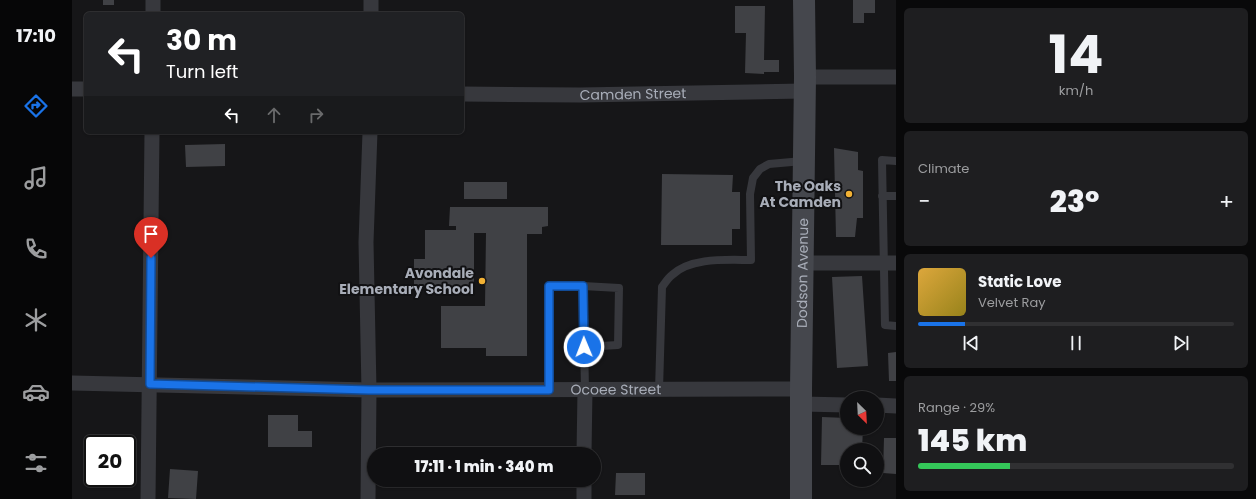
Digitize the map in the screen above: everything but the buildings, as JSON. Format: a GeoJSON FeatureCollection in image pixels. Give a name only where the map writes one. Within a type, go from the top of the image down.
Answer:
{"type":"FeatureCollection","features":[{"type":"Feature","properties":{"kind":"main road","name":"Dodson Avenue"},"geometry":{"type":"LineString","coordinates":[[801,499],[802,263],[805,84],[804,0]]}},
{"type":"Feature","properties":{"kind":"street"},"geometry":{"type":"LineString","coordinates":[[153,0],[153,12]]}},
{"type":"Feature","properties":{"kind":"street"},"geometry":{"type":"LineString","coordinates":[[371,0],[371,12]]}},
{"type":"Feature","properties":{"kind":"street","name":"Camden Street"},"geometry":{"type":"LineString","coordinates":[[464,94],[580,96],[805,84],[896,77]]}},
{"type":"Feature","properties":{"kind":"street"},"geometry":{"type":"LineString","coordinates":[[72,89],[84,89]]}},
{"type":"Feature","properties":{"kind":"street"},"geometry":{"type":"LineString","coordinates":[[148,499],[152,134]]}},
{"type":"Feature","properties":{"kind":"street"},"geometry":{"type":"LineString","coordinates":[[368,499],[369,390],[366,242],[370,134]]}},
{"type":"Feature","properties":{"kind":"street"},"geometry":{"type":"LineString","coordinates":[[802,263],[890,264]]}},
{"type":"Feature","properties":{"kind":"street","name":"Ocoee Street"},"geometry":{"type":"LineString","coordinates":[[72,383],[369,390],[659,390],[801,397],[840,404]]}},
{"type":"Feature","properties":{"kind":"street"},"geometry":{"type":"LineString","coordinates":[[584,447],[585,390]]}},
{"type":"Feature","properties":{"kind":"street"},"geometry":{"type":"LineString","coordinates":[[884,406],[896,406]]}},
{"type":"Feature","properties":{"kind":"street"},"geometry":{"type":"LineString","coordinates":[[584,487],[584,499]]}},
{"type":"Feature","properties":{"kind":"lane"},"geometry":{"type":"LineString","coordinates":[[896,160],[882,160],[882,196],[890,264],[885,325],[896,326]]}},
{"type":"Feature","properties":{"kind":"lane"},"geometry":{"type":"LineString","coordinates":[[659,390],[662,287],[672,274],[685,266],[705,261],[751,260],[750,194],[753,178],[760,169],[769,164],[804,161]]}},
{"type":"Feature","properties":{"kind":"lane"},"geometry":{"type":"LineString","coordinates":[[882,196],[896,196]]}},
{"type":"Feature","properties":{"kind":"lane"},"geometry":{"type":"LineString","coordinates":[[549,390],[549,286],[619,288],[618,345],[584,347]]}},
{"type":"Feature","properties":{"kind":"lane"},"geometry":{"type":"LineString","coordinates":[[583,286],[585,390]]}},
{"type":"Feature","properties":{"kind":"place","name":"The Oaks At Camden"},"geometry":{"type":"Point","coordinates":[849,194]}},
{"type":"Feature","properties":{"kind":"place","name":"Avondale Elementary School"},"geometry":{"type":"Point","coordinates":[482,281]}},
{"type":"Feature","properties":{"kind":"route"},"geometry":{"type":"LineString","coordinates":[[151,258],[150,384],[369,390],[549,390],[549,286],[583,286],[584,347]]}}]}
